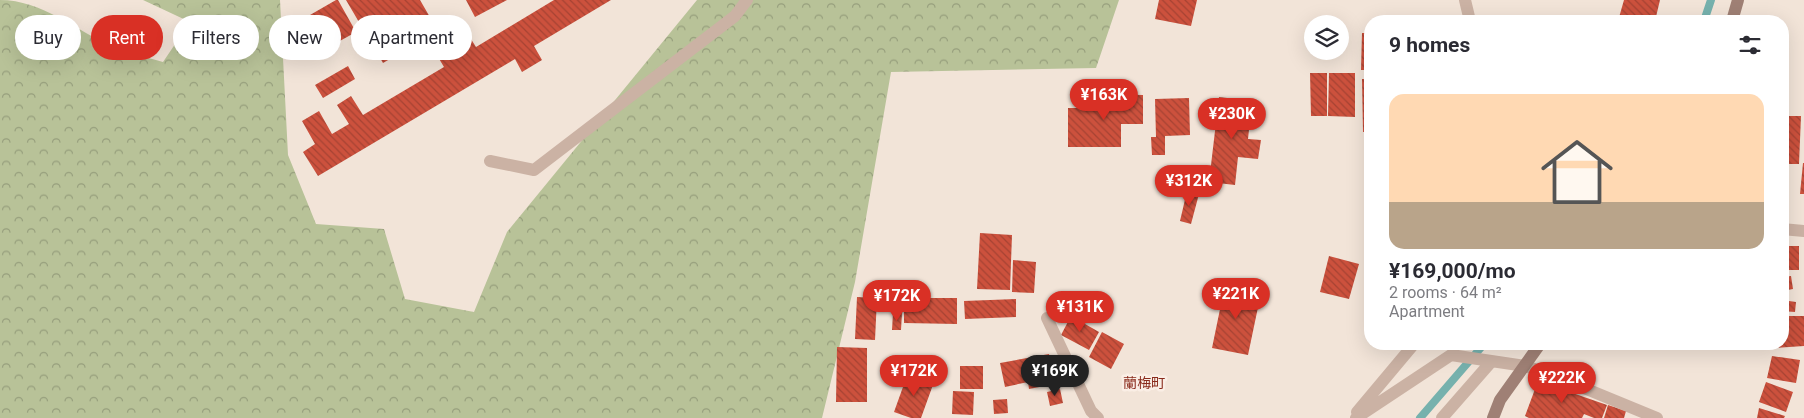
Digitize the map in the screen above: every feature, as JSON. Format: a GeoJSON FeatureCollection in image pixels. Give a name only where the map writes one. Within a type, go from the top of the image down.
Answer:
{"type":"FeatureCollection","features":[{"type":"Feature","properties":{"kind":"street"},"geometry":{"type":"LineString","coordinates":[[490,161],[534,170],[735,16],[747,0]]}},
{"type":"Feature","properties":{"kind":"street"},"geometry":{"type":"LineString","coordinates":[[1465,0],[1469,15]]}},
{"type":"Feature","properties":{"kind":"street"},"geometry":{"type":"LineString","coordinates":[[1734,15],[1738,0]]}},
{"type":"Feature","properties":{"kind":"street"},"geometry":{"type":"LineString","coordinates":[[1789,230],[1804,232]]}},
{"type":"Feature","properties":{"kind":"street"},"geometry":{"type":"LineString","coordinates":[[1047,318],[1091,411],[1098,418]]}},
{"type":"Feature","properties":{"kind":"street"},"geometry":{"type":"LineString","coordinates":[[1354,418],[1409,350]]}},
{"type":"Feature","properties":{"kind":"street"},"geometry":{"type":"LineString","coordinates":[[1493,418],[1500,400],[1536,350]]}},
{"type":"Feature","properties":{"kind":"street"},"geometry":{"type":"LineString","coordinates":[[1354,418],[1451,355],[1525,366],[1657,418]]}},
{"type":"Feature","properties":{"kind":"street"},"geometry":{"type":"LineString","coordinates":[[1442,418],[1491,362]]}},
{"type":"Feature","properties":{"kind":"green space"},"geometry":{"type":"Polygon","coordinates":[[[0,0],[30,5],[54,15],[15,15],[15,60],[81,60],[81,30],[91,36],[91,60],[155,60],[163,62],[173,47],[173,60],[259,60],[259,15],[175,15],[143,0],[280,0],[281,15],[269,15],[269,60],[283,60],[288,155],[316,224],[384,229],[405,299],[474,312],[507,232],[697,0],[1119,0],[1096,68],[891,72],[855,282],[822,418],[0,418],[0,0]]]}},
{"type":"Feature","properties":{"kind":"building"},"geometry":{"type":"Polygon","coordinates":[[[338,0],[351,23],[351,35],[341,40],[341,15],[310,15],[338,0]]]}},
{"type":"Feature","properties":{"kind":"building"},"geometry":{"type":"Polygon","coordinates":[[[346,0],[420,0],[429,15],[355,15],[346,0]]]}},
{"type":"Feature","properties":{"kind":"building"},"geometry":{"type":"Polygon","coordinates":[[[466,0],[507,0],[475,17],[466,0]]]}},
{"type":"Feature","properties":{"kind":"building"},"geometry":{"type":"Polygon","coordinates":[[[554,0],[611,0],[534,46],[542,60],[522,72],[515,59],[318,176],[303,152],[315,144],[302,121],[319,111],[332,134],[349,124],[337,105],[351,96],[363,115],[444,67],[440,60],[472,60],[472,41],[476,47],[554,0]]]}},
{"type":"Feature","properties":{"kind":"building"},"geometry":{"type":"Polygon","coordinates":[[[1159,0],[1197,0],[1191,26],[1155,19],[1159,0]]]}},
{"type":"Feature","properties":{"kind":"building"},"geometry":{"type":"Polygon","coordinates":[[[1624,0],[1660,0],[1656,15],[1620,15],[1624,0]]]}},
{"type":"Feature","properties":{"kind":"building"},"geometry":{"type":"Polygon","coordinates":[[[1362,33],[1364,33],[1364,70],[1361,70],[1362,33]]]}},
{"type":"Feature","properties":{"kind":"building"},"geometry":{"type":"Polygon","coordinates":[[[348,66],[355,79],[323,98],[315,85],[348,66]]]}},
{"type":"Feature","properties":{"kind":"building"},"geometry":{"type":"Polygon","coordinates":[[[1310,73],[1327,73],[1327,116],[1311,116],[1310,73]]]}},
{"type":"Feature","properties":{"kind":"building"},"geometry":{"type":"Polygon","coordinates":[[[1329,73],[1355,73],[1355,117],[1328,116],[1329,73]]]}},
{"type":"Feature","properties":{"kind":"building"},"geometry":{"type":"Polygon","coordinates":[[[1362,79],[1364,79],[1364,132],[1362,79]]]}},
{"type":"Feature","properties":{"kind":"building"},"geometry":{"type":"Polygon","coordinates":[[[1101,94],[1143,95],[1143,124],[1121,124],[1121,147],[1068,147],[1068,108],[1101,108],[1101,94]]]}},
{"type":"Feature","properties":{"kind":"building"},"geometry":{"type":"Polygon","coordinates":[[[1219,97],[1252,101],[1248,139],[1261,140],[1258,159],[1238,157],[1235,185],[1209,182],[1219,97]]]}},
{"type":"Feature","properties":{"kind":"building"},"geometry":{"type":"Polygon","coordinates":[[[1189,98],[1190,135],[1165,136],[1165,155],[1152,155],[1151,137],[1156,137],[1155,99],[1189,98]]]}},
{"type":"Feature","properties":{"kind":"building"},"geometry":{"type":"Polygon","coordinates":[[[1789,116],[1801,116],[1799,164],[1789,164],[1789,116]]]}},
{"type":"Feature","properties":{"kind":"building"},"geometry":{"type":"Polygon","coordinates":[[[1803,163],[1804,194],[1800,194],[1803,163]]]}},
{"type":"Feature","properties":{"kind":"building"},"geometry":{"type":"Polygon","coordinates":[[[1187,191],[1199,194],[1191,224],[1180,221],[1187,191]]]}},
{"type":"Feature","properties":{"kind":"building"},"geometry":{"type":"Polygon","coordinates":[[[980,233],[1012,235],[1010,290],[977,289],[980,233]]]}},
{"type":"Feature","properties":{"kind":"building"},"geometry":{"type":"Polygon","coordinates":[[[1789,246],[1799,246],[1799,270],[1789,270],[1789,246]]]}},
{"type":"Feature","properties":{"kind":"building"},"geometry":{"type":"Polygon","coordinates":[[[1329,256],[1359,264],[1349,299],[1320,292],[1329,256]]]}},
{"type":"Feature","properties":{"kind":"building"},"geometry":{"type":"Polygon","coordinates":[[[1013,260],[1036,262],[1034,293],[1012,292],[1013,260]]]}},
{"type":"Feature","properties":{"kind":"building"},"geometry":{"type":"Polygon","coordinates":[[[1789,276],[1791,276],[1793,289],[1789,290],[1789,276]]]}},
{"type":"Feature","properties":{"kind":"building"},"geometry":{"type":"Polygon","coordinates":[[[1225,285],[1261,293],[1248,355],[1212,348],[1225,285]]]}},
{"type":"Feature","properties":{"kind":"building"},"geometry":{"type":"Polygon","coordinates":[[[857,297],[877,298],[875,340],[855,339],[857,297]]]}},
{"type":"Feature","properties":{"kind":"building"},"geometry":{"type":"Polygon","coordinates":[[[904,298],[957,298],[957,324],[904,323],[904,298]]]}},
{"type":"Feature","properties":{"kind":"building"},"geometry":{"type":"Polygon","coordinates":[[[1016,299],[1016,317],[965,319],[964,301],[1016,299]]]}},
{"type":"Feature","properties":{"kind":"building"},"geometry":{"type":"Polygon","coordinates":[[[1789,301],[1796,302],[1795,312],[1789,312],[1789,301]]]}},
{"type":"Feature","properties":{"kind":"building"},"geometry":{"type":"Polygon","coordinates":[[[893,313],[902,313],[901,330],[892,330],[893,313]]]}},
{"type":"Feature","properties":{"kind":"building"},"geometry":{"type":"Polygon","coordinates":[[[1071,316],[1099,332],[1089,350],[1061,335],[1071,316]]]}},
{"type":"Feature","properties":{"kind":"building"},"geometry":{"type":"Polygon","coordinates":[[[1789,316],[1804,316],[1804,346],[1789,347],[1789,316]]]}},
{"type":"Feature","properties":{"kind":"building"},"geometry":{"type":"Polygon","coordinates":[[[1102,332],[1124,344],[1111,369],[1089,357],[1102,332]]]}},
{"type":"Feature","properties":{"kind":"building"},"geometry":{"type":"Polygon","coordinates":[[[837,347],[867,348],[867,402],[836,402],[837,347]]]}},
{"type":"Feature","properties":{"kind":"building"},"geometry":{"type":"Polygon","coordinates":[[[1049,354],[1055,384],[1029,389],[1028,382],[1005,387],[1000,363],[1049,354]]]}},
{"type":"Feature","properties":{"kind":"building"},"geometry":{"type":"Polygon","coordinates":[[[1772,356],[1800,360],[1796,383],[1767,378],[1772,356]]]}},
{"type":"Feature","properties":{"kind":"building"},"geometry":{"type":"Polygon","coordinates":[[[960,366],[983,366],[983,389],[960,389],[960,366]]]}},
{"type":"Feature","properties":{"kind":"building"},"geometry":{"type":"Polygon","coordinates":[[[908,373],[934,382],[921,418],[911,418],[894,412],[908,373]]]}},
{"type":"Feature","properties":{"kind":"building"},"geometry":{"type":"Polygon","coordinates":[[[1538,381],[1607,405],[1602,418],[1594,418],[1584,414],[1582,418],[1529,418],[1525,416],[1538,381]]]}},
{"type":"Feature","properties":{"kind":"building"},"geometry":{"type":"Polygon","coordinates":[[[1766,382],[1793,392],[1786,412],[1759,402],[1766,382]]]}},
{"type":"Feature","properties":{"kind":"building"},"geometry":{"type":"Polygon","coordinates":[[[1060,389],[1063,403],[1050,406],[1047,392],[1060,389]]]}},
{"type":"Feature","properties":{"kind":"building"},"geometry":{"type":"Polygon","coordinates":[[[953,391],[974,392],[973,415],[952,414],[953,391]]]}},
{"type":"Feature","properties":{"kind":"building"},"geometry":{"type":"Polygon","coordinates":[[[1007,399],[1008,413],[994,414],[993,400],[1007,399]]]}},
{"type":"Feature","properties":{"kind":"building"},"geometry":{"type":"Polygon","coordinates":[[[1608,405],[1626,411],[1624,418],[1604,418],[1608,405]]]}},
{"type":"Feature","properties":{"kind":"building"},"geometry":{"type":"Polygon","coordinates":[[[1759,408],[1785,416],[1784,418],[1757,418],[1759,408]]]}},
{"type":"Feature","properties":{"kind":"waterway"},"geometry":{"type":"LineString","coordinates":[[1706,15],[1711,0]]}},
{"type":"Feature","properties":{"kind":"waterway"},"geometry":{"type":"LineString","coordinates":[[1420,418],[1479,350]]}},
{"type":"Feature","properties":{"kind":"district","name":"蘭梅町"},"geometry":{"type":"Point","coordinates":[1144,383]}}]}
